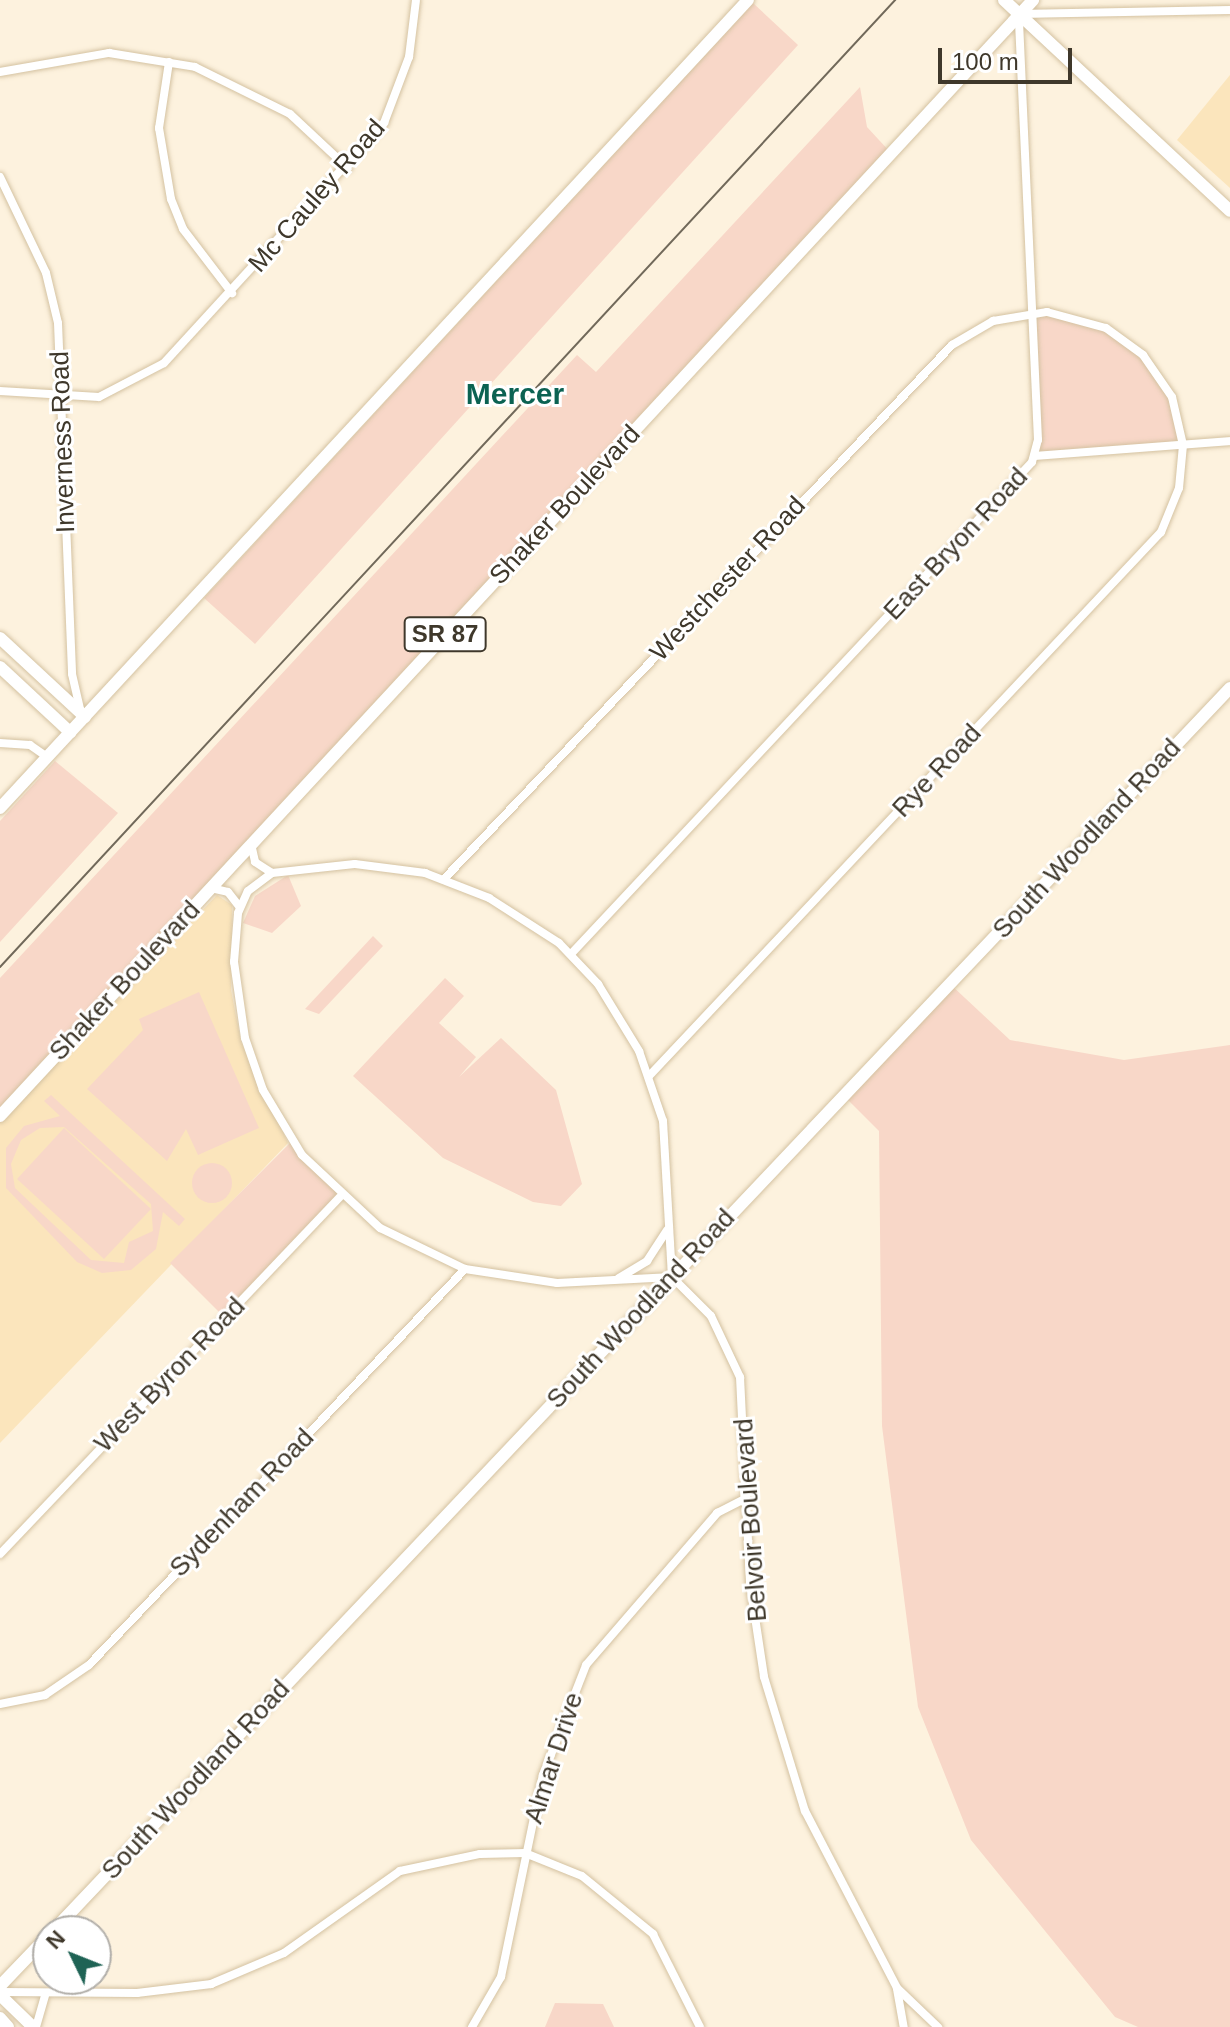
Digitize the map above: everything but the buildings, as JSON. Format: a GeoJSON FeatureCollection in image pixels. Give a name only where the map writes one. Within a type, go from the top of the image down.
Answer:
{"type":"FeatureCollection","features":[{"type":"Feature","properties":{"kind":"main road"},"geometry":{"type":"LineString","coordinates":[[0,808],[748,0]]}},
{"type":"Feature","properties":{"kind":"main road"},"geometry":{"type":"LineString","coordinates":[[1004,0],[1230,211]]}},
{"type":"Feature","properties":{"kind":"main road","name":"Shaker Boulevard"},"geometry":{"type":"LineString","coordinates":[[0,1116],[1033,0]]}},
{"type":"Feature","properties":{"kind":"main road"},"geometry":{"type":"LineString","coordinates":[[0,638],[85,717]]}},
{"type":"Feature","properties":{"kind":"main road"},"geometry":{"type":"LineString","coordinates":[[0,667],[70,732]]}},
{"type":"Feature","properties":{"kind":"main road","name":"South Woodland Road"},"geometry":{"type":"LineString","coordinates":[[68,1915],[1230,688]]}},
{"type":"Feature","properties":{"kind":"main road"},"geometry":{"type":"LineString","coordinates":[[41,704],[54,703],[56,690]]}},
{"type":"Feature","properties":{"kind":"main road"},"geometry":{"type":"LineString","coordinates":[[32,1954],[0,1991],[34,2027]]}},
{"type":"Feature","properties":{"kind":"main road"},"geometry":{"type":"LineString","coordinates":[[0,2018],[8,2027]]}},
{"type":"Feature","properties":{"kind":"street","name":"Mc Cauley Road"},"geometry":{"type":"LineString","coordinates":[[0,391],[62,401],[99,397],[164,363],[348,168],[384,123],[399,90],[416,0]]}},
{"type":"Feature","properties":{"kind":"street"},"geometry":{"type":"LineString","coordinates":[[1019,14],[1230,10]]}},
{"type":"Feature","properties":{"kind":"street","name":"East Bryon Road"},"geometry":{"type":"LineString","coordinates":[[571,954],[1035,456],[1033,313],[1019,14]]}},
{"type":"Feature","properties":{"kind":"street"},"geometry":{"type":"LineString","coordinates":[[0,72],[109,53],[169,62],[253,91],[348,168]]}},
{"type":"Feature","properties":{"kind":"street"},"geometry":{"type":"LineString","coordinates":[[169,62],[159,128],[171,199],[183,229],[232,293]]}},
{"type":"Feature","properties":{"kind":"street","name":"Inverness Road"},"geometry":{"type":"LineString","coordinates":[[0,177],[46,273],[62,401],[72,674],[85,717]]}},
{"type":"Feature","properties":{"kind":"street","name":"Westchester Road"},"geometry":{"type":"LineString","coordinates":[[444,879],[942,353],[993,321],[1033,313],[1078,318],[1133,346],[1168,389],[1183,445]]}},
{"type":"Feature","properties":{"kind":"street"},"geometry":{"type":"LineString","coordinates":[[1035,456],[1230,441]]}},
{"type":"Feature","properties":{"kind":"street","name":"Rye Road"},"geometry":{"type":"LineString","coordinates":[[650,1075],[1154,541],[1176,498],[1183,445]]}},
{"type":"Feature","properties":{"kind":"street"},"geometry":{"type":"LineString","coordinates":[[0,743],[27,744],[47,757]]}},
{"type":"Feature","properties":{"kind":"street"},"geometry":{"type":"LineString","coordinates":[[251,844],[255,862],[272,873]]}},
{"type":"Feature","properties":{"kind":"street"},"geometry":{"type":"LineString","coordinates":[[355,864],[444,879],[508,908],[571,954],[619,1015],[650,1075],[670,1163],[672,1277],[557,1283],[465,1269],[402,1242],[340,1197],[292,1141],[256,1074],[236,990],[239,906],[253,886],[272,873],[355,864]]}},
{"type":"Feature","properties":{"kind":"street"},"geometry":{"type":"LineString","coordinates":[[211,888],[228,892],[239,906]]}},
{"type":"Feature","properties":{"kind":"street","name":"West Byron Road"},"geometry":{"type":"LineString","coordinates":[[0,1554],[340,1197]]}},
{"type":"Feature","properties":{"kind":"street"},"geometry":{"type":"LineString","coordinates":[[618,1278],[647,1261],[669,1226]]}},
{"type":"Feature","properties":{"kind":"street","name":"Sydenham Road"},"geometry":{"type":"LineString","coordinates":[[0,1704],[45,1695],[89,1665],[465,1269]]}},
{"type":"Feature","properties":{"kind":"street","name":"Belvoir Boulevard"},"geometry":{"type":"LineString","coordinates":[[672,1277],[711,1316],[736,1365],[750,1584],[781,1745],[805,1811],[897,1988],[938,2027]]}},
{"type":"Feature","properties":{"kind":"street","name":"Almar Drive"},"geometry":{"type":"LineString","coordinates":[[472,2027],[501,1977],[525,1853],[558,1728],[586,1665],[717,1513],[746,1498]]}},
{"type":"Feature","properties":{"kind":"street"},"geometry":{"type":"LineString","coordinates":[[112,1991],[211,1984],[284,1953],[400,1871],[480,1854],[525,1853],[582,1876],[653,1934],[700,2027]]}},
{"type":"Feature","properties":{"kind":"street"},"geometry":{"type":"LineString","coordinates":[[897,1988],[904,2027]]}},
{"type":"Feature","properties":{"kind":"street"},"geometry":{"type":"LineString","coordinates":[[0,1991],[32,1994]]}},
{"type":"Feature","properties":{"kind":"street"},"geometry":{"type":"LineString","coordinates":[[34,2027],[46,1995]]}},
{"type":"Feature","properties":{"kind":"shaded area"},"geometry":{"type":"Polygon","coordinates":[[[753,3],[798,45],[255,644],[204,598],[753,3]]]}},
{"type":"Feature","properties":{"kind":"shaded area"},"geometry":{"type":"Polygon","coordinates":[[[1230,75],[1230,188],[1177,140],[1230,75]]]}},
{"type":"Feature","properties":{"kind":"shaded area"},"geometry":{"type":"Polygon","coordinates":[[[860,87],[867,127],[891,153],[0,1116],[0,978],[577,355],[596,372],[860,87]]]}},
{"type":"Feature","properties":{"kind":"shaded area"},"geometry":{"type":"Polygon","coordinates":[[[1033,313],[1078,318],[1133,346],[1168,389],[1183,445],[1035,456],[1033,313]]]}},
{"type":"Feature","properties":{"kind":"shaded area"},"geometry":{"type":"Polygon","coordinates":[[[55,761],[118,813],[0,942],[0,821],[55,761]]]}},
{"type":"Feature","properties":{"kind":"shaded area"},"geometry":{"type":"Polygon","coordinates":[[[288,875],[301,906],[272,933],[243,923],[255,896],[288,875]]]}},
{"type":"Feature","properties":{"kind":"shaded area"},"geometry":{"type":"Polygon","coordinates":[[[217,895],[232,905],[231,990],[241,1042],[288,1143],[0,1443],[0,1122],[217,895]]]}},
{"type":"Feature","properties":{"kind":"shaded area"},"geometry":{"type":"Polygon","coordinates":[[[373,936],[383,946],[319,1014],[305,1009],[373,936]]]}},
{"type":"Feature","properties":{"kind":"shaded area"},"geometry":{"type":"Polygon","coordinates":[[[445,978],[464,996],[439,1023],[476,1057],[459,1077],[501,1038],[556,1090],[582,1184],[561,1206],[533,1202],[443,1158],[353,1076],[445,978]]]}},
{"type":"Feature","properties":{"kind":"shaded area"},"geometry":{"type":"Polygon","coordinates":[[[950,984],[1010,1040],[1124,1060],[1230,1045],[1230,2027],[1138,2027],[1115,2017],[971,1840],[918,1707],[882,1426],[879,1131],[844,1096],[950,984]]]}},
{"type":"Feature","properties":{"kind":"shaded area"},"geometry":{"type":"Polygon","coordinates":[[[199,992],[259,1128],[198,1155],[186,1129],[167,1161],[87,1089],[143,1030],[139,1019],[199,992]]]}},
{"type":"Feature","properties":{"kind":"shaded area"},"geometry":{"type":"Polygon","coordinates":[[[51,1095],[185,1219],[179,1226],[163,1212],[156,1249],[131,1270],[102,1273],[77,1262],[6,1188],[6,1148],[24,1126],[60,1116],[44,1101],[51,1095]],[[64,1127],[40,1128],[21,1140],[11,1164],[15,1188],[91,1260],[124,1263],[129,1242],[153,1231],[151,1204],[64,1127]]]}},
{"type":"Feature","properties":{"kind":"shaded area"},"geometry":{"type":"Polygon","coordinates":[[[64,1128],[151,1209],[104,1259],[17,1179],[64,1128]]]}},
{"type":"Feature","properties":{"kind":"shaded area"},"geometry":{"type":"Polygon","coordinates":[[[292,1141],[340,1197],[225,1318],[170,1263],[292,1141]]]}},
{"type":"Feature","properties":{"kind":"shaded area"},"geometry":{"type":"Polygon","coordinates":[[[212,1163],[226,1169],[232,1183],[226,1197],[212,1203],[198,1197],[192,1183],[198,1169],[212,1163]]]}},
{"type":"Feature","properties":{"kind":"shaded area"},"geometry":{"type":"Polygon","coordinates":[[[555,2003],[603,2004],[614,2027],[545,2027],[555,2003]]]}},
{"type":"Feature","properties":{"kind":"tram line"},"geometry":{"type":"LineString","coordinates":[[0,967],[895,0]]}},
{"type":"Feature","properties":{"kind":"district","name":"Mercer"},"geometry":{"type":"Point","coordinates":[515,394]}}]}
